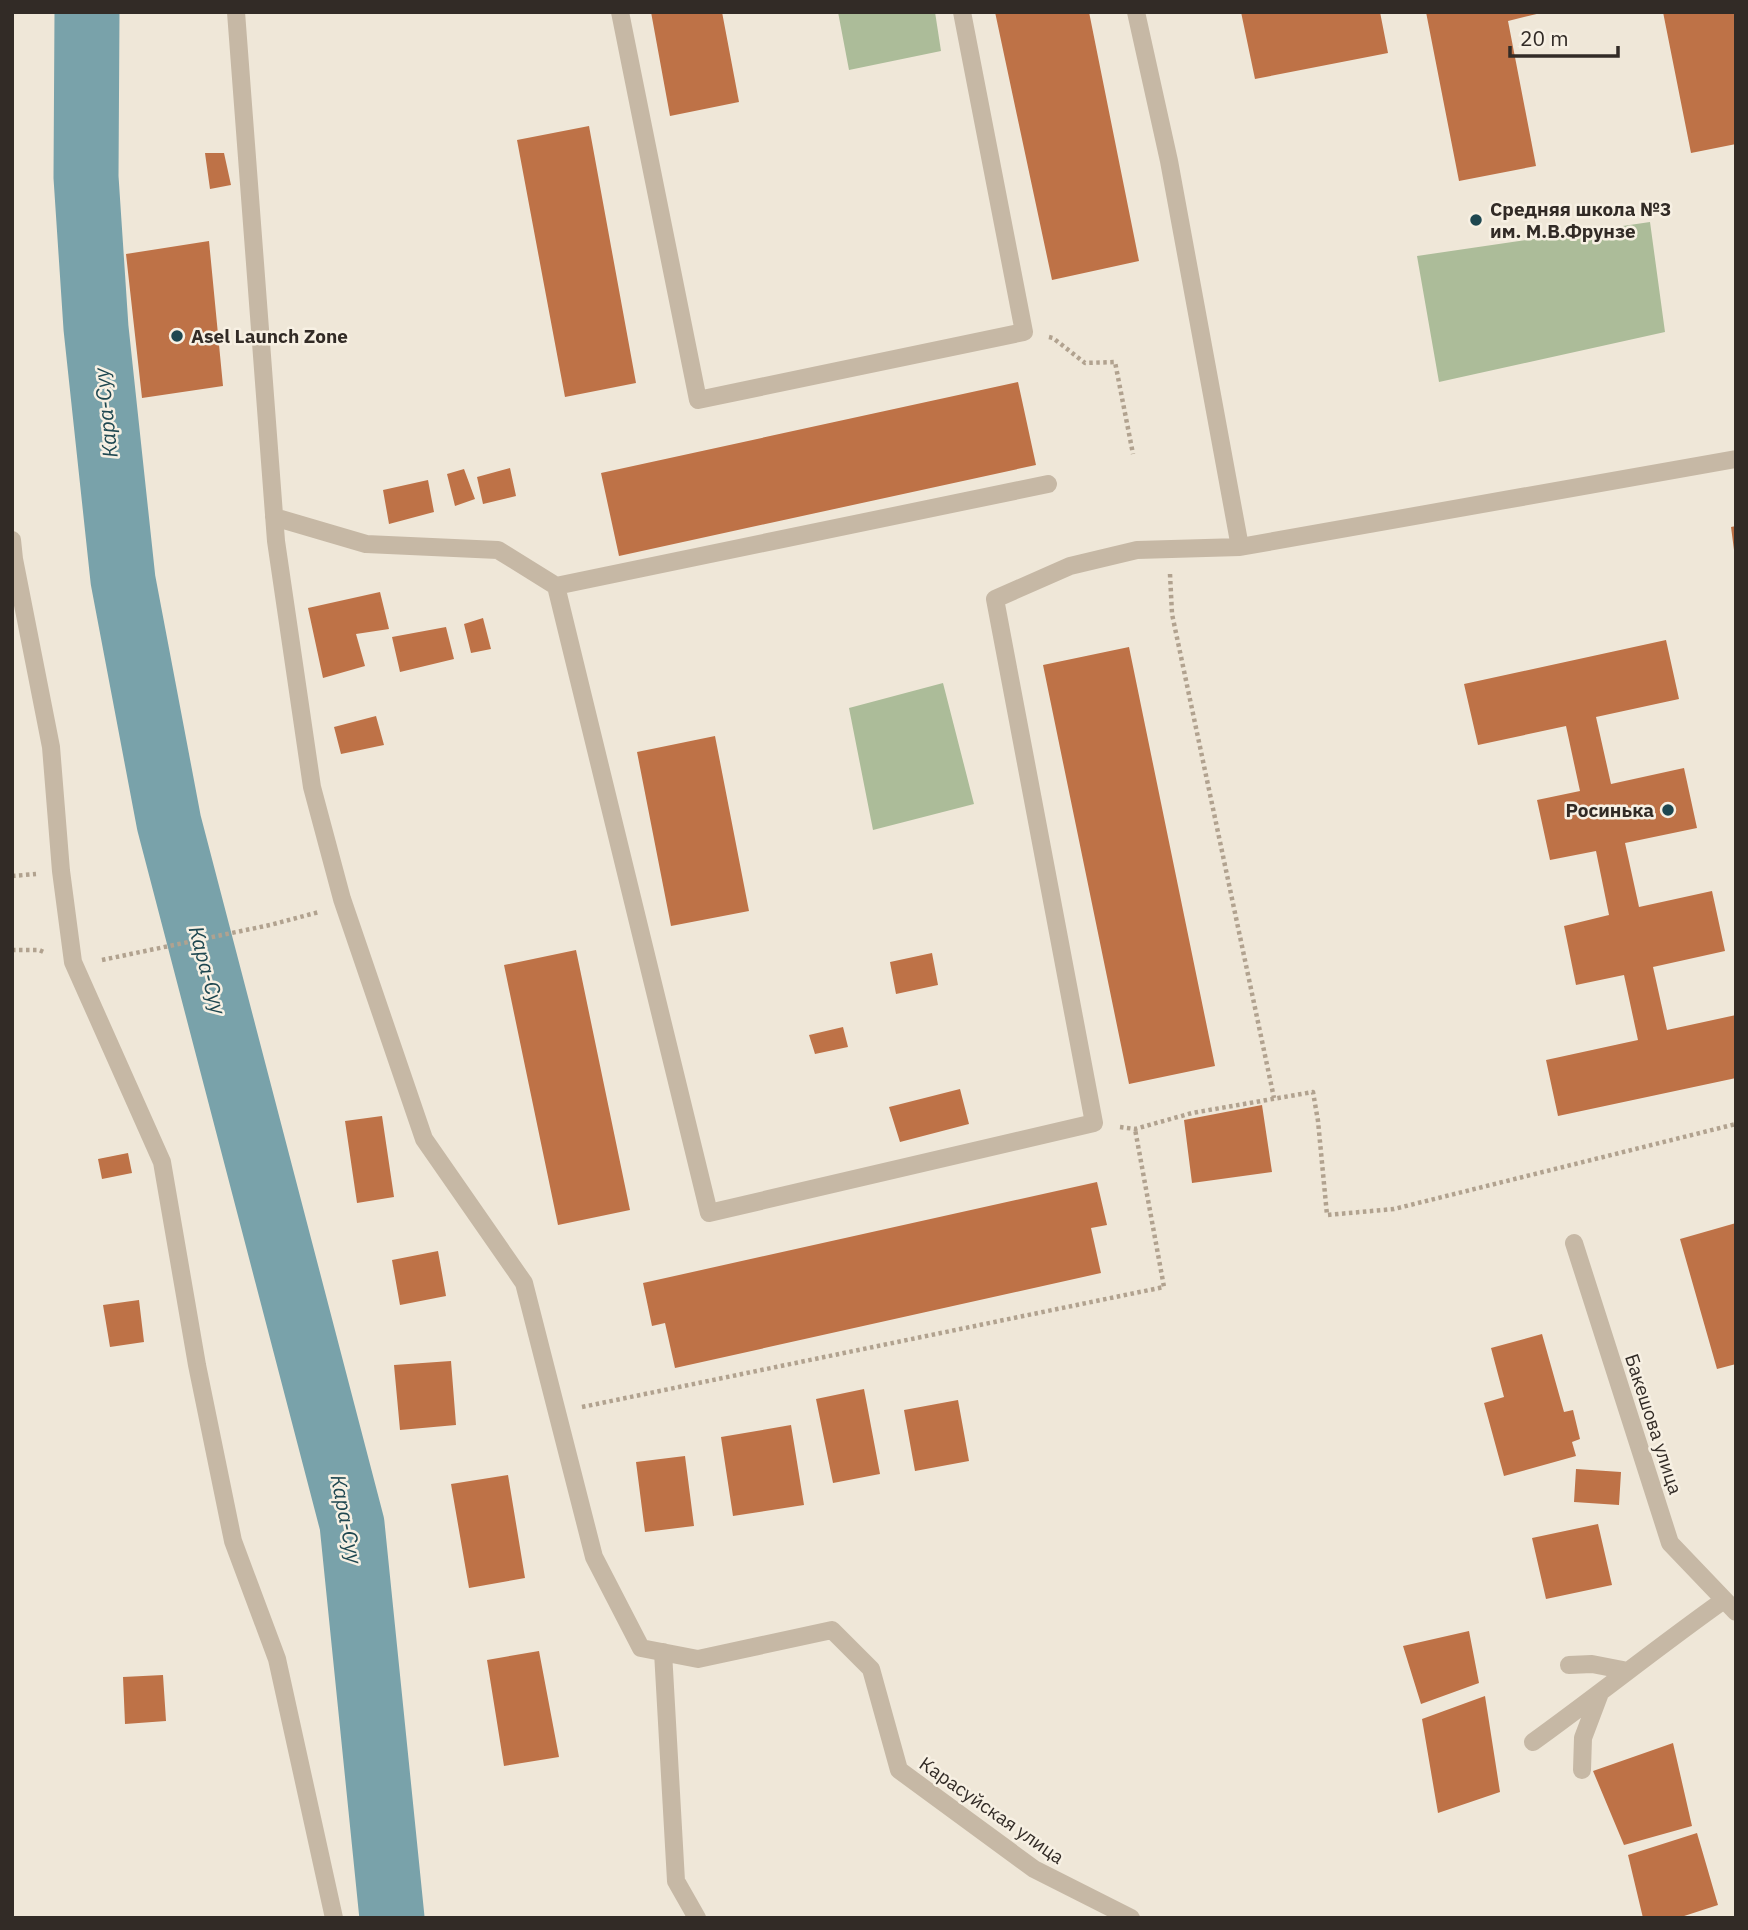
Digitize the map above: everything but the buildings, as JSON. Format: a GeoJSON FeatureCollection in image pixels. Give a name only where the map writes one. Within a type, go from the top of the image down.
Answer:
{"type":"FeatureCollection","features":[{"type":"Feature","properties":{"kind":"street"},"geometry":{"type":"LineString","coordinates":[[236,12],[276,541],[312,787],[342,900],[424,1139],[524,1283],[594,1557],[640,1648],[663,1652],[676,1881],[697,1918]]}},
{"type":"Feature","properties":{"kind":"street"},"geometry":{"type":"LineString","coordinates":[[620,12],[698,400],[1024,332],[962,12]]}},
{"type":"Feature","properties":{"kind":"street"},"geometry":{"type":"LineString","coordinates":[[1136,12],[1169,161],[1240,547]]}},
{"type":"Feature","properties":{"kind":"street"},"geometry":{"type":"LineString","coordinates":[[556,586],[709,1213],[1094,1123],[995,599],[1070,566],[1137,550],[1240,547],[1736,458]]}},
{"type":"Feature","properties":{"kind":"street"},"geometry":{"type":"LineString","coordinates":[[274,517],[366,544],[498,550],[556,586],[1048,484]]}},
{"type":"Feature","properties":{"kind":"street"},"geometry":{"type":"LineString","coordinates":[[12,540],[51,747],[61,871],[73,962],[162,1162],[197,1365],[233,1541],[277,1659],[334,1918]]}},
{"type":"Feature","properties":{"kind":"street","name":"Бакешова улица"},"geometry":{"type":"LineString","coordinates":[[1533,1742],[1628,1671],[1730,1606],[1670,1543],[1574,1242]]}},
{"type":"Feature","properties":{"kind":"street","name":"Карасуйская улица"},"geometry":{"type":"LineString","coordinates":[[663,1652],[698,1659],[832,1630],[871,1669],[898,1770],[1034,1869],[1131,1918]]}},
{"type":"Feature","properties":{"kind":"street"},"geometry":{"type":"LineString","coordinates":[[1569,1665],[1592,1664],[1628,1671]]}},
{"type":"Feature","properties":{"kind":"street"},"geometry":{"type":"LineString","coordinates":[[1582,1770],[1583,1738],[1600,1693]]}},
{"type":"Feature","properties":{"kind":"path"},"geometry":{"type":"LineString","coordinates":[[1024,332],[1053,338],[1085,363],[1115,362],[1133,454]]}},
{"type":"Feature","properties":{"kind":"path"},"geometry":{"type":"LineString","coordinates":[[1168,548],[1172,614],[1274,1098]]}},
{"type":"Feature","properties":{"kind":"path"},"geometry":{"type":"LineString","coordinates":[[135,955],[314,915],[342,900]]}},
{"type":"Feature","properties":{"kind":"path"},"geometry":{"type":"LineString","coordinates":[[1094,1123],[1135,1129],[1192,1113],[1313,1091],[1327,1215],[1394,1209],[1736,1124]]}},
{"type":"Feature","properties":{"kind":"path"},"geometry":{"type":"LineString","coordinates":[[557,1412],[1164,1287],[1135,1129]]}},
{"type":"Feature","properties":{"kind":"green space"},"geometry":{"type":"Polygon","coordinates":[[[838,12],[935,12],[941,51],[849,70],[838,12]]]}},
{"type":"Feature","properties":{"kind":"green space"},"geometry":{"type":"Polygon","coordinates":[[[1650,222],[1665,332],[1439,382],[1417,256],[1650,222]]]}},
{"type":"Feature","properties":{"kind":"green space"},"geometry":{"type":"Polygon","coordinates":[[[943,683],[974,804],[873,830],[849,708],[943,683]]]}},
{"type":"Feature","properties":{"kind":"waterway","name":"Кара-Суу"},"geometry":{"type":"LineString","coordinates":[[87,12],[86,177],[96,328],[123,580],[169,823],[352,1524],[392,1918]]}},
{"type":"Feature","properties":{"kind":"place","name":"Средняя школа №3 им. М.В.Фрунзе"},"geometry":{"type":"Point","coordinates":[1476,220]}},
{"type":"Feature","properties":{"kind":"place","name":"Asel Launch Zone"},"geometry":{"type":"Point","coordinates":[177,336]}},
{"type":"Feature","properties":{"kind":"place","name":"Росинька"},"geometry":{"type":"Point","coordinates":[1668,810]}}]}
